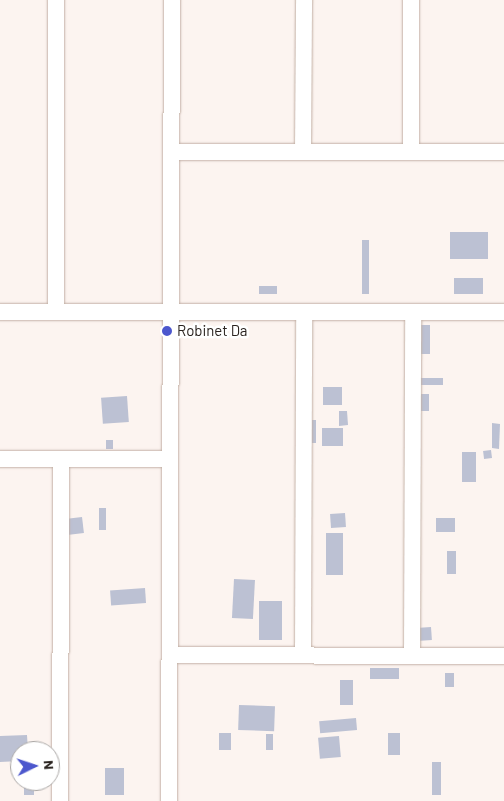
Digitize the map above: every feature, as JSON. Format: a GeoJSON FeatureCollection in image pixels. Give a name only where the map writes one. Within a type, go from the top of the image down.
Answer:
{"type":"FeatureCollection","features":[{"type":"Feature","properties":{"kind":"street"},"geometry":{"type":"LineString","coordinates":[[56,0],[56,312]]}},
{"type":"Feature","properties":{"kind":"street"},"geometry":{"type":"LineString","coordinates":[[169,801],[172,0]]}},
{"type":"Feature","properties":{"kind":"street"},"geometry":{"type":"LineString","coordinates":[[303,152],[304,0]]}},
{"type":"Feature","properties":{"kind":"street"},"geometry":{"type":"LineString","coordinates":[[411,0],[411,152]]}},
{"type":"Feature","properties":{"kind":"street"},"geometry":{"type":"LineString","coordinates":[[171,152],[504,152]]}},
{"type":"Feature","properties":{"kind":"street"},"geometry":{"type":"LineString","coordinates":[[0,312],[504,312]]}},
{"type":"Feature","properties":{"kind":"street"},"geometry":{"type":"LineString","coordinates":[[303,655],[304,312]]}},
{"type":"Feature","properties":{"kind":"street"},"geometry":{"type":"LineString","coordinates":[[412,656],[413,312]]}},
{"type":"Feature","properties":{"kind":"street"},"geometry":{"type":"LineString","coordinates":[[0,458],[170,459]]}},
{"type":"Feature","properties":{"kind":"street"},"geometry":{"type":"LineString","coordinates":[[60,801],[61,459]]}},
{"type":"Feature","properties":{"kind":"street"},"geometry":{"type":"LineString","coordinates":[[170,655],[504,656]]}},
{"type":"Feature","properties":{"kind":"building"},"geometry":{"type":"Polygon","coordinates":[[[450,232],[488,232],[488,259],[450,259],[450,232]]]}},
{"type":"Feature","properties":{"kind":"building"},"geometry":{"type":"Polygon","coordinates":[[[362,240],[369,240],[369,294],[362,294],[362,240]]]}},
{"type":"Feature","properties":{"kind":"building"},"geometry":{"type":"Polygon","coordinates":[[[454,278],[483,278],[483,294],[454,294],[454,278]]]}},
{"type":"Feature","properties":{"kind":"building"},"geometry":{"type":"Polygon","coordinates":[[[259,286],[277,286],[277,294],[259,294],[259,286]]]}},
{"type":"Feature","properties":{"kind":"building"},"geometry":{"type":"Polygon","coordinates":[[[418,325],[430,325],[430,354],[418,354],[418,325]]]}},
{"type":"Feature","properties":{"kind":"building"},"geometry":{"type":"Polygon","coordinates":[[[419,378],[443,378],[443,385],[419,385],[419,378]]]}},
{"type":"Feature","properties":{"kind":"building"},"geometry":{"type":"Polygon","coordinates":[[[323,387],[342,387],[342,405],[323,405],[323,387]]]}},
{"type":"Feature","properties":{"kind":"building"},"geometry":{"type":"Polygon","coordinates":[[[419,394],[429,394],[429,411],[419,411],[419,394]]]}},
{"type":"Feature","properties":{"kind":"building"},"geometry":{"type":"Polygon","coordinates":[[[127,396],[129,422],[103,424],[101,398],[127,396]]]}},
{"type":"Feature","properties":{"kind":"building"},"geometry":{"type":"Polygon","coordinates":[[[339,411],[347,411],[348,425],[339,426],[339,411]]]}},
{"type":"Feature","properties":{"kind":"building"},"geometry":{"type":"Polygon","coordinates":[[[305,420],[316,420],[316,443],[305,443],[305,420]]]}},
{"type":"Feature","properties":{"kind":"building"},"geometry":{"type":"Polygon","coordinates":[[[492,423],[500,424],[499,449],[492,448],[492,423]]]}},
{"type":"Feature","properties":{"kind":"building"},"geometry":{"type":"Polygon","coordinates":[[[322,428],[343,428],[343,446],[322,446],[322,428]]]}},
{"type":"Feature","properties":{"kind":"building"},"geometry":{"type":"Polygon","coordinates":[[[106,440],[113,440],[113,449],[106,449],[106,440]]]}},
{"type":"Feature","properties":{"kind":"building"},"geometry":{"type":"Polygon","coordinates":[[[491,450],[492,458],[484,459],[483,451],[491,450]]]}},
{"type":"Feature","properties":{"kind":"building"},"geometry":{"type":"Polygon","coordinates":[[[462,452],[476,452],[476,482],[462,482],[462,452]]]}},
{"type":"Feature","properties":{"kind":"building"},"geometry":{"type":"Polygon","coordinates":[[[99,508],[106,508],[106,530],[99,530],[99,508]]]}},
{"type":"Feature","properties":{"kind":"building"},"geometry":{"type":"Polygon","coordinates":[[[345,513],[346,527],[331,528],[330,514],[345,513]]]}},
{"type":"Feature","properties":{"kind":"building"},"geometry":{"type":"Polygon","coordinates":[[[82,517],[84,533],[67,535],[65,519],[82,517]]]}},
{"type":"Feature","properties":{"kind":"building"},"geometry":{"type":"Polygon","coordinates":[[[436,518],[455,518],[455,532],[436,532],[436,518]]]}},
{"type":"Feature","properties":{"kind":"building"},"geometry":{"type":"Polygon","coordinates":[[[326,533],[343,533],[343,575],[326,575],[326,533]]]}},
{"type":"Feature","properties":{"kind":"building"},"geometry":{"type":"Polygon","coordinates":[[[447,551],[456,551],[456,574],[447,574],[447,551]]]}},
{"type":"Feature","properties":{"kind":"building"},"geometry":{"type":"Polygon","coordinates":[[[234,579],[255,580],[253,619],[232,618],[234,579]]]}},
{"type":"Feature","properties":{"kind":"building"},"geometry":{"type":"Polygon","coordinates":[[[145,588],[146,603],[111,605],[110,590],[145,588]]]}},
{"type":"Feature","properties":{"kind":"building"},"geometry":{"type":"Polygon","coordinates":[[[259,601],[282,601],[282,640],[259,640],[259,601]]]}},
{"type":"Feature","properties":{"kind":"building"},"geometry":{"type":"Polygon","coordinates":[[[431,627],[432,640],[417,641],[416,628],[431,627]]]}},
{"type":"Feature","properties":{"kind":"building"},"geometry":{"type":"Polygon","coordinates":[[[370,668],[399,668],[399,679],[370,679],[370,668]]]}},
{"type":"Feature","properties":{"kind":"building"},"geometry":{"type":"Polygon","coordinates":[[[445,673],[454,673],[454,687],[445,687],[445,673]]]}},
{"type":"Feature","properties":{"kind":"building"},"geometry":{"type":"Polygon","coordinates":[[[340,680],[353,680],[353,705],[340,705],[340,680]]]}},
{"type":"Feature","properties":{"kind":"building"},"geometry":{"type":"Polygon","coordinates":[[[239,705],[275,706],[274,731],[238,730],[239,705]]]}},
{"type":"Feature","properties":{"kind":"building"},"geometry":{"type":"Polygon","coordinates":[[[356,718],[357,730],[320,733],[319,721],[356,718]]]}},
{"type":"Feature","properties":{"kind":"building"},"geometry":{"type":"Polygon","coordinates":[[[219,733],[231,733],[231,750],[219,750],[219,733]]]}},
{"type":"Feature","properties":{"kind":"building"},"geometry":{"type":"Polygon","coordinates":[[[388,733],[400,733],[400,755],[388,755],[388,733]]]}},
{"type":"Feature","properties":{"kind":"building"},"geometry":{"type":"Polygon","coordinates":[[[266,734],[273,734],[273,750],[266,750],[266,734]]]}},
{"type":"Feature","properties":{"kind":"building"},"geometry":{"type":"Polygon","coordinates":[[[27,735],[27,741],[10,741],[10,762],[0,762],[0,736],[27,735]]]}},
{"type":"Feature","properties":{"kind":"building"},"geometry":{"type":"Polygon","coordinates":[[[339,736],[341,757],[320,759],[318,738],[339,736]]]}},
{"type":"Feature","properties":{"kind":"building"},"geometry":{"type":"Polygon","coordinates":[[[432,762],[441,762],[441,795],[432,795],[432,762]]]}},
{"type":"Feature","properties":{"kind":"building"},"geometry":{"type":"Polygon","coordinates":[[[105,768],[124,768],[124,795],[105,795],[105,768]]]}},
{"type":"Feature","properties":{"kind":"building"},"geometry":{"type":"Polygon","coordinates":[[[24,791],[34,791],[34,795],[24,795],[24,791]]]}},
{"type":"Feature","properties":{"kind":"place","name":"Robinet Da"},"geometry":{"type":"Point","coordinates":[167,331]}}]}
